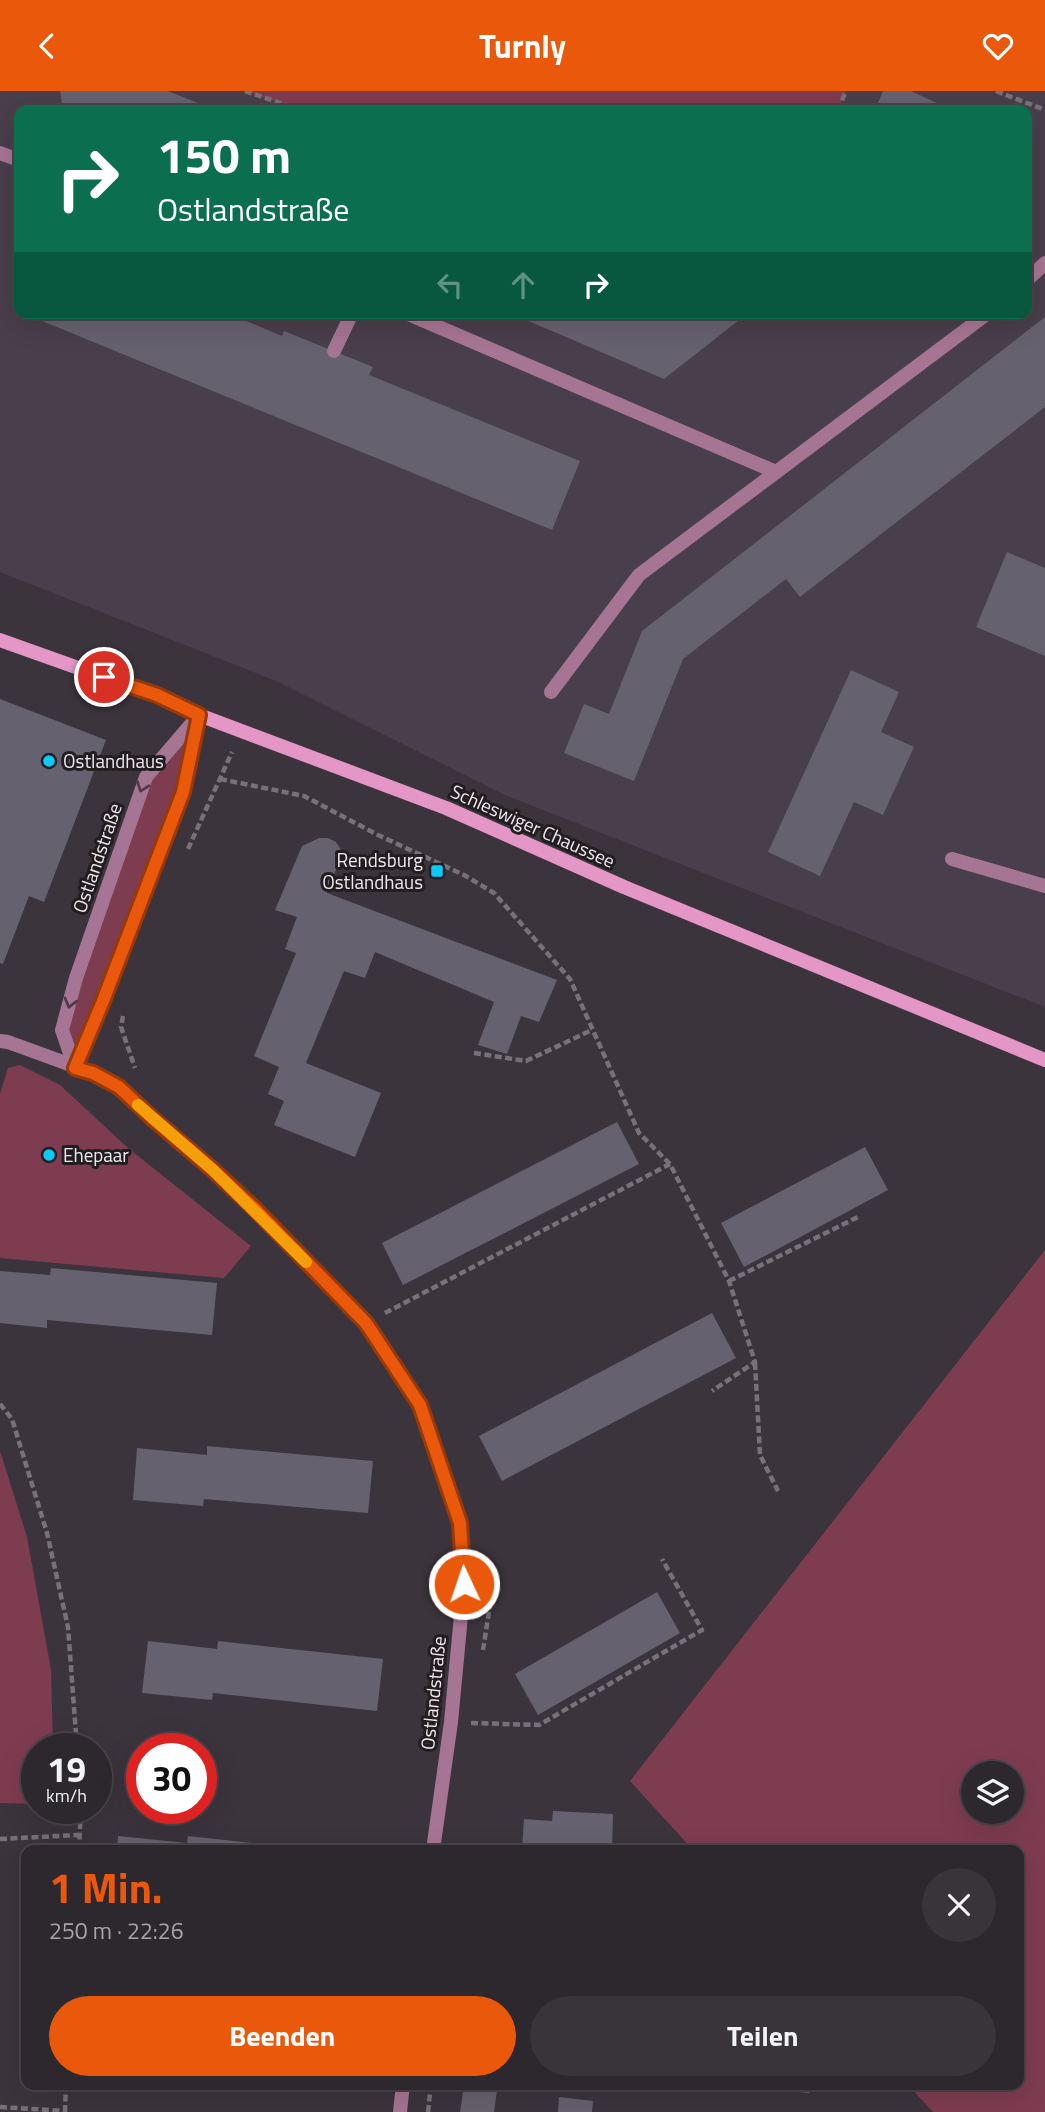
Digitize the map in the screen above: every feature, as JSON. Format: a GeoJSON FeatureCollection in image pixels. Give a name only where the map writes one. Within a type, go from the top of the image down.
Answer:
{"type":"FeatureCollection","features":[{"type":"Feature","properties":{"kind":"main road","name":"Schleswiger Chaussee"},"geometry":{"type":"LineString","coordinates":[[0,640],[157,695],[199,715],[446,808],[637,892],[1045,1060]]}},
{"type":"Feature","properties":{"kind":"street"},"geometry":{"type":"LineString","coordinates":[[1032,275],[1045,263]]}},
{"type":"Feature","properties":{"kind":"street"},"geometry":{"type":"LineString","coordinates":[[334,351],[349,319]]}},
{"type":"Feature","properties":{"kind":"street"},"geometry":{"type":"LineString","coordinates":[[419,319],[776,472]]}},
{"type":"Feature","properties":{"kind":"street"},"geometry":{"type":"LineString","coordinates":[[551,692],[639,575],[980,319]]}},
{"type":"Feature","properties":{"kind":"street"},"geometry":{"type":"LineString","coordinates":[[0,1041],[75,1068],[183,792],[199,715]]}},
{"type":"Feature","properties":{"kind":"street","name":"Ostlandstraße"},"geometry":{"type":"LineString","coordinates":[[199,715],[144,781],[76,978],[62,1030],[75,1068],[93,1073],[119,1087],[255,1209],[366,1323],[420,1405],[460,1523],[464,1584],[451,1722],[434,1845]]}},
{"type":"Feature","properties":{"kind":"street"},"geometry":{"type":"LineString","coordinates":[[952,859],[1045,886]]}},
{"type":"Feature","properties":{"kind":"street"},"geometry":{"type":"LineString","coordinates":[[400,2112],[402,2090]]}},
{"type":"Feature","properties":{"kind":"path"},"geometry":{"type":"LineString","coordinates":[[245,91],[286,105]]}},
{"type":"Feature","properties":{"kind":"path"},"geometry":{"type":"LineString","coordinates":[[996,91],[1045,110]]}},
{"type":"Feature","properties":{"kind":"path"},"geometry":{"type":"LineString","coordinates":[[187,852],[241,730]]}},
{"type":"Feature","properties":{"kind":"path"},"geometry":{"type":"LineString","coordinates":[[220,779],[304,796],[378,835],[464,875],[494,893],[570,979],[639,1133],[670,1164],[729,1281],[755,1362],[761,1455],[778,1491]]}},
{"type":"Feature","properties":{"kind":"path"},"geometry":{"type":"LineString","coordinates":[[123,1013],[121,1027],[133,1066],[141,1073]]}},
{"type":"Feature","properties":{"kind":"path"},"geometry":{"type":"LineString","coordinates":[[474,1053],[526,1061],[592,1030]]}},
{"type":"Feature","properties":{"kind":"path"},"geometry":{"type":"LineString","coordinates":[[377,1306],[383,1314],[670,1164]]}},
{"type":"Feature","properties":{"kind":"path"},"geometry":{"type":"LineString","coordinates":[[729,1281],[860,1216]]}},
{"type":"Feature","properties":{"kind":"path"},"geometry":{"type":"LineString","coordinates":[[712,1391],[755,1362]]}},
{"type":"Feature","properties":{"kind":"path"},"geometry":{"type":"LineString","coordinates":[[0,1405],[12,1419],[50,1547],[68,1627],[76,1733]]}},
{"type":"Feature","properties":{"kind":"path"},"geometry":{"type":"LineString","coordinates":[[472,1723],[539,1725],[702,1630],[662,1559]]}},
{"type":"Feature","properties":{"kind":"path"},"geometry":{"type":"LineString","coordinates":[[79,1845],[80,1824]]}},
{"type":"Feature","properties":{"kind":"path"},"geometry":{"type":"LineString","coordinates":[[0,1839],[79,1835]]}},
{"type":"Feature","properties":{"kind":"path"},"geometry":{"type":"LineString","coordinates":[[0,2107],[65,2112],[66,2090]]}},
{"type":"Feature","properties":{"kind":"path"},"geometry":{"type":"LineString","coordinates":[[428,2112],[430,2090]]}},
{"type":"Feature","properties":{"kind":"shaded area"},"geometry":{"type":"Polygon","coordinates":[[[0,91],[1045,91],[1045,1007],[505,795],[276,681],[0,572],[0,91]]]}},
{"type":"Feature","properties":{"kind":"shaded area"},"geometry":{"type":"Polygon","coordinates":[[[245,91],[846,91],[840,105],[286,105],[245,91]]]}},
{"type":"Feature","properties":{"kind":"shaded area"},"geometry":{"type":"Polygon","coordinates":[[[194,720],[183,792],[75,1068],[63,1027],[144,781],[194,720]]]}},
{"type":"Feature","properties":{"kind":"shaded area"},"geometry":{"type":"Polygon","coordinates":[[[20,1065],[60,1085],[128,1148],[251,1246],[224,1278],[0,1258],[0,1094],[8,1068],[20,1065]]]}},
{"type":"Feature","properties":{"kind":"shaded area"},"geometry":{"type":"Polygon","coordinates":[[[1045,1250],[1045,2112],[933,2112],[913,2090],[1024,2090],[1024,1845],[688,1845],[630,1781],[1045,1250]]]}},
{"type":"Feature","properties":{"kind":"shaded area"},"geometry":{"type":"Polygon","coordinates":[[[0,1451],[27,1537],[51,1670],[53,1733],[21,1733],[21,1804],[0,1803],[0,1451]]]}},
{"type":"Feature","properties":{"kind":"building"},"geometry":{"type":"Polygon","coordinates":[[[60,91],[168,91],[203,105],[62,105],[60,91]]]}},
{"type":"Feature","properties":{"kind":"building"},"geometry":{"type":"Polygon","coordinates":[[[883,91],[911,91],[941,105],[877,105],[883,91]]]}},
{"type":"Feature","properties":{"kind":"building"},"geometry":{"type":"Polygon","coordinates":[[[1045,317],[1045,407],[800,597],[786,579],[683,659],[634,781],[564,753],[584,704],[609,714],[642,631],[1045,317]]]}},
{"type":"Feature","properties":{"kind":"building"},"geometry":{"type":"Polygon","coordinates":[[[241,319],[282,336],[284,331],[373,367],[369,375],[580,461],[552,530],[42,321],[241,319]]]}},
{"type":"Feature","properties":{"kind":"building"},"geometry":{"type":"Polygon","coordinates":[[[524,319],[740,319],[664,379],[524,319]]]}},
{"type":"Feature","properties":{"kind":"building"},"geometry":{"type":"Polygon","coordinates":[[[1007,552],[1045,568],[1045,656],[976,627],[1007,552]]]}},
{"type":"Feature","properties":{"kind":"building"},"geometry":{"type":"Polygon","coordinates":[[[851,670],[899,692],[881,732],[914,747],[883,815],[854,802],[820,876],[768,852],[851,670]]]}},
{"type":"Feature","properties":{"kind":"building"},"geometry":{"type":"Polygon","coordinates":[[[0,699],[106,740],[44,902],[29,896],[3,964],[0,963],[0,699]]]}},
{"type":"Feature","properties":{"kind":"building"},"geometry":{"type":"Polygon","coordinates":[[[319,838],[328,838],[340,848],[341,857],[327,893],[557,980],[539,1022],[521,1016],[507,1054],[478,1045],[494,1002],[375,952],[365,978],[344,971],[306,1063],[381,1093],[355,1157],[274,1125],[284,1101],[268,1094],[279,1067],[254,1056],[296,953],[285,949],[297,917],[275,910],[302,846],[319,838]]]}},
{"type":"Feature","properties":{"kind":"building"},"geometry":{"type":"Polygon","coordinates":[[[617,1122],[639,1164],[403,1285],[382,1243],[617,1122]]]}},
{"type":"Feature","properties":{"kind":"building"},"geometry":{"type":"Polygon","coordinates":[[[865,1147],[888,1190],[744,1267],[721,1223],[865,1147]]]}},
{"type":"Feature","properties":{"kind":"building"},"geometry":{"type":"Polygon","coordinates":[[[51,1268],[217,1283],[212,1335],[47,1320],[47,1328],[0,1323],[0,1271],[50,1275],[51,1268]]]}},
{"type":"Feature","properties":{"kind":"building"},"geometry":{"type":"Polygon","coordinates":[[[712,1313],[736,1358],[502,1481],[479,1436],[712,1313]]]}},
{"type":"Feature","properties":{"kind":"building"},"geometry":{"type":"Polygon","coordinates":[[[207,1446],[373,1461],[368,1513],[204,1499],[203,1506],[133,1500],[137,1448],[207,1455],[207,1446]]]}},
{"type":"Feature","properties":{"kind":"building"},"geometry":{"type":"Polygon","coordinates":[[[657,1592],[680,1633],[538,1715],[515,1674],[657,1592]]]}},
{"type":"Feature","properties":{"kind":"building"},"geometry":{"type":"Polygon","coordinates":[[[148,1641],[217,1649],[218,1641],[383,1659],[377,1711],[213,1693],[212,1700],[142,1693],[148,1641]]]}},
{"type":"Feature","properties":{"kind":"building"},"geometry":{"type":"Polygon","coordinates":[[[553,1811],[613,1814],[612,1845],[522,1845],[524,1819],[552,1821],[553,1811]]]}},
{"type":"Feature","properties":{"kind":"building"},"geometry":{"type":"Polygon","coordinates":[[[118,1836],[187,1843],[188,1836],[270,1845],[117,1845],[118,1836]]]}},
{"type":"Feature","properties":{"kind":"building"},"geometry":{"type":"Polygon","coordinates":[[[463,2090],[497,2090],[494,2112],[460,2112],[463,2090]]]}},
{"type":"Feature","properties":{"kind":"building"},"geometry":{"type":"Polygon","coordinates":[[[784,2090],[810,2090],[809,2093],[784,2090]]]}},
{"type":"Feature","properties":{"kind":"building"},"geometry":{"type":"Polygon","coordinates":[[[559,2097],[593,2101],[592,2112],[558,2112],[559,2097]]]}},
{"type":"Feature","properties":{"kind":"slow traffic"},"geometry":{"type":"LineString","coordinates":[[138,1105],[255,1209],[306,1262]]}},
{"type":"Feature","properties":{"kind":"place","name":"Ostlandhaus"},"geometry":{"type":"Point","coordinates":[49,761]}},
{"type":"Feature","properties":{"kind":"place","name":"Rendsburg Ostlandhaus"},"geometry":{"type":"Point","coordinates":[437,871]}},
{"type":"Feature","properties":{"kind":"place","name":"Ehepaar"},"geometry":{"type":"Point","coordinates":[49,1155]}},
{"type":"Feature","properties":{"kind":"route"},"geometry":{"type":"LineString","coordinates":[[104,677],[157,695],[199,715],[183,792],[75,1068],[93,1073],[119,1087],[255,1209],[366,1323],[420,1405],[460,1523],[464,1584]]}}]}
